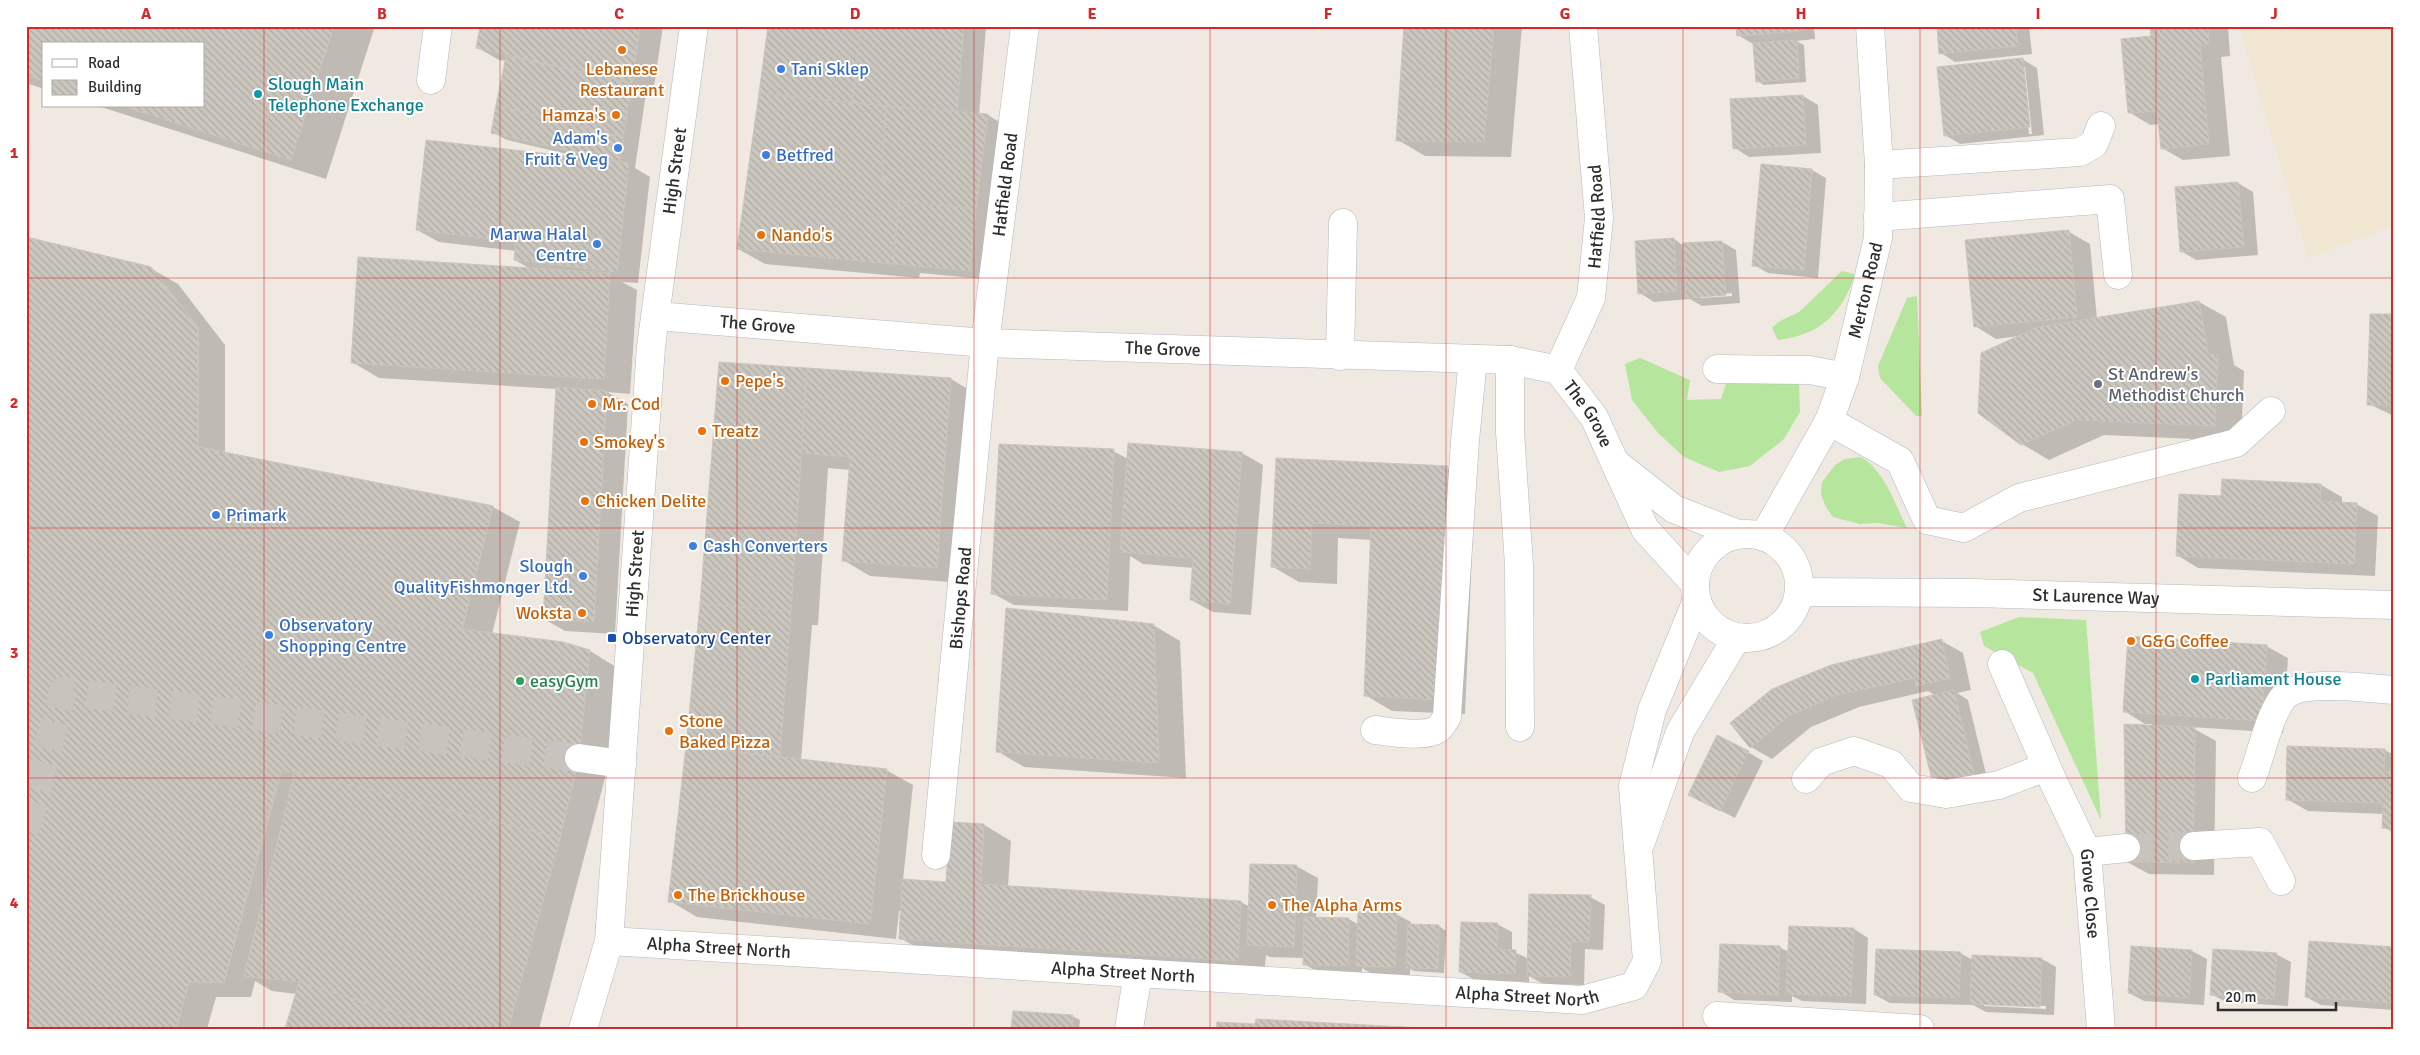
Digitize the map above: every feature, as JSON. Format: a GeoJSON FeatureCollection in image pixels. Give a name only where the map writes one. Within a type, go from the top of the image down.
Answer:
{"type":"FeatureCollection","features":[{"type":"Feature","properties":{"kind":"street"},"geometry":{"type":"LineString","coordinates":[[431,80],[438,26]]}},
{"type":"Feature","properties":{"kind":"street","name":"High Street"},"geometry":{"type":"LineString","coordinates":[[583,1029],[610,941],[651,347],[694,26]]}},
{"type":"Feature","properties":{"kind":"street","name":"Hatfield Road"},"geometry":{"type":"LineString","coordinates":[[985,342],[1025,26]]}},
{"type":"Feature","properties":{"kind":"street","name":"Hatfield Road"},"geometry":{"type":"LineString","coordinates":[[1558,370],[1591,298],[1600,218],[1583,26]]}},
{"type":"Feature","properties":{"kind":"street","name":"Merton Road"},"geometry":{"type":"LineString","coordinates":[[1751,535],[1829,421],[1845,377],[1878,238],[1879,165],[1870,26]]}},
{"type":"Feature","properties":{"kind":"street"},"geometry":{"type":"LineString","coordinates":[[1879,165],[2080,152],[2094,144],[2101,126]]}},
{"type":"Feature","properties":{"kind":"street"},"geometry":{"type":"LineString","coordinates":[[1878,217],[2110,199],[2118,275]]}},
{"type":"Feature","properties":{"kind":"street"},"geometry":{"type":"LineString","coordinates":[[1340,356],[1343,223]]}},
{"type":"Feature","properties":{"kind":"street","name":"The Grove"},"geometry":{"type":"LineString","coordinates":[[656,316],[985,342],[1340,356],[1510,360],[1558,370],[1594,417],[1645,529],[1696,592]]}},
{"type":"Feature","properties":{"kind":"street","name":"Bishops Road"},"geometry":{"type":"LineString","coordinates":[[936,855],[985,342]]}},
{"type":"Feature","properties":{"kind":"street"},"geometry":{"type":"LineString","coordinates":[[1375,730],[1428,733],[1439,728],[1447,716],[1465,441],[1473,359]]}},
{"type":"Feature","properties":{"kind":"street"},"geometry":{"type":"LineString","coordinates":[[1510,360],[1510,432],[1518,566],[1520,727]]}},
{"type":"Feature","properties":{"kind":"street"},"geometry":{"type":"LineString","coordinates":[[1717,369],[1810,370],[1845,377]]}},
{"type":"Feature","properties":{"kind":"street"},"geometry":{"type":"LineString","coordinates":[[1829,421],[1900,461],[1927,520],[1964,528],[2020,498],[2236,443],[2271,411]]}},
{"type":"Feature","properties":{"kind":"street","name":"The Grove"},"geometry":{"type":"LineString","coordinates":[[1615,463],[1674,509],[1751,535]]}},
{"type":"Feature","properties":{"kind":"street"},"geometry":{"type":"LineString","coordinates":[[1637,853],[1633,786],[1652,710],[1696,592],[1701,561],[1716,543],[1751,535],[1784,548],[1797,568],[1800,592],[1792,612],[1778,628],[1758,637],[1737,637],[1719,630],[1705,617],[1696,592]]}},
{"type":"Feature","properties":{"kind":"street","name":"St Laurence Way"},"geometry":{"type":"LineString","coordinates":[[1800,592],[1972,593],[2393,609]]}},
{"type":"Feature","properties":{"kind":"street"},"geometry":{"type":"LineString","coordinates":[[1637,853],[1680,732],[1737,637]]}},
{"type":"Feature","properties":{"kind":"street","name":"Grove Close"},"geometry":{"type":"LineString","coordinates":[[2002,664],[2046,767],[2087,852],[2100,1029]]}},
{"type":"Feature","properties":{"kind":"street"},"geometry":{"type":"LineString","coordinates":[[2252,778],[2274,715],[2283,697],[2299,688],[2322,686],[2394,690]]}},
{"type":"Feature","properties":{"kind":"street"},"geometry":{"type":"LineString","coordinates":[[1806,779],[1821,762],[1854,751],[1891,764],[1911,788],[1946,794],[1999,785],[2046,767]]}},
{"type":"Feature","properties":{"kind":"street"},"geometry":{"type":"LineString","coordinates":[[579,758],[622,764]]}},
{"type":"Feature","properties":{"kind":"street"},"geometry":{"type":"LineString","coordinates":[[2194,846],[2260,842],[2281,881]]}},
{"type":"Feature","properties":{"kind":"street"},"geometry":{"type":"LineString","coordinates":[[2087,852],[2126,848]]}},
{"type":"Feature","properties":{"kind":"street","name":"Alpha Street North"},"geometry":{"type":"LineString","coordinates":[[610,941],[1582,1000],[1634,986],[1647,961],[1637,853]]}},
{"type":"Feature","properties":{"kind":"street"},"geometry":{"type":"LineString","coordinates":[[1129,1029],[1138,973]]}},
{"type":"Feature","properties":{"kind":"street"},"geometry":{"type":"LineString","coordinates":[[1717,1016],[1920,1029]]}},
{"type":"Feature","properties":{"kind":"shaded area"},"geometry":{"type":"Polygon","coordinates":[[[2239,26],[2394,26],[2394,225],[2308,258],[2239,26]]]}},
{"type":"Feature","properties":{"kind":"green space"},"geometry":{"type":"Polygon","coordinates":[[[1842,271],[1855,274],[1844,300],[1837,310],[1818,327],[1806,333],[1778,340],[1772,328],[1778,322],[1799,312],[1842,271]]]}},
{"type":"Feature","properties":{"kind":"green space"},"geometry":{"type":"Polygon","coordinates":[[[1917,296],[1922,416],[1916,416],[1880,378],[1878,366],[1907,298],[1917,296]]]}},
{"type":"Feature","properties":{"kind":"green space"},"geometry":{"type":"Polygon","coordinates":[[[1640,358],[1690,380],[1687,400],[1721,399],[1727,381],[1799,383],[1800,412],[1784,439],[1750,466],[1719,472],[1684,457],[1658,433],[1632,400],[1625,364],[1640,358]]]}},
{"type":"Feature","properties":{"kind":"green space"},"geometry":{"type":"Polygon","coordinates":[[[1861,457],[1883,479],[1907,528],[1877,523],[1860,524],[1833,517],[1826,507],[1821,495],[1822,482],[1835,465],[1845,459],[1861,457]]]}},
{"type":"Feature","properties":{"kind":"green space"},"geometry":{"type":"Polygon","coordinates":[[[2019,617],[2086,620],[2101,820],[2033,673],[1984,646],[1980,632],[2019,617]]]}},
{"type":"Feature","properties":{"kind":"building","name":"Slough Main Telephone Exchange"},"geometry":{"type":"Polygon","coordinates":[[[26,26],[334,26],[291,160],[129,108],[205,108],[205,42],[42,42],[42,80],[26,75],[26,26]]]}},
{"type":"Feature","properties":{"kind":"building"},"geometry":{"type":"Polygon","coordinates":[[[480,26],[640,26],[632,83],[476,48],[480,26]]]}},
{"type":"Feature","properties":{"kind":"building"},"geometry":{"type":"Polygon","coordinates":[[[768,26],[861,26],[852,103],[759,93],[768,26]]]}},
{"type":"Feature","properties":{"kind":"building"},"geometry":{"type":"Polygon","coordinates":[[[861,26],[964,26],[957,112],[852,103],[861,26]]]}},
{"type":"Feature","properties":{"kind":"building"},"geometry":{"type":"Polygon","coordinates":[[[1404,26],[1494,26],[1484,142],[1396,141],[1404,26]]]}},
{"type":"Feature","properties":{"kind":"building"},"geometry":{"type":"Polygon","coordinates":[[[1736,26],[1801,26],[1801,31],[1737,36],[1736,26]]]}},
{"type":"Feature","properties":{"kind":"building"},"geometry":{"type":"Polygon","coordinates":[[[1937,26],[2016,26],[2018,46],[1939,54],[1937,26]]]}},
{"type":"Feature","properties":{"kind":"building"},"geometry":{"type":"Polygon","coordinates":[[[2150,26],[2208,26],[2209,44],[2200,45],[2209,144],[2161,149],[2157,111],[2128,113],[2121,39],[2151,36],[2150,26]]]}},
{"type":"Feature","properties":{"kind":"building"},"geometry":{"type":"Polygon","coordinates":[[[1797,40],[1799,78],[1756,82],[1753,43],[1797,40]]]}},
{"type":"Feature","properties":{"kind":"building"},"geometry":{"type":"Polygon","coordinates":[[[506,56],[632,83],[623,137],[496,105],[506,56]]]}},
{"type":"Feature","properties":{"kind":"building"},"geometry":{"type":"Polygon","coordinates":[[[2023,58],[2030,127],[1944,136],[1937,67],[2023,58]]]}},
{"type":"Feature","properties":{"kind":"building"},"geometry":{"type":"Polygon","coordinates":[[[759,93],[886,106],[882,176],[899,201],[893,264],[737,249],[759,93]]]}},
{"type":"Feature","properties":{"kind":"building"},"geometry":{"type":"Polygon","coordinates":[[[1803,95],[1806,145],[1733,149],[1730,99],[1803,95]]]}},
{"type":"Feature","properties":{"kind":"building"},"geometry":{"type":"Polygon","coordinates":[[[496,105],[623,137],[620,162],[491,133],[496,105]]]}},
{"type":"Feature","properties":{"kind":"building"},"geometry":{"type":"Polygon","coordinates":[[[886,106],[988,114],[976,209],[899,201],[882,176],[886,106]]]}},
{"type":"Feature","properties":{"kind":"building"},"geometry":{"type":"Polygon","coordinates":[[[426,140],[629,163],[617,272],[514,260],[516,242],[416,230],[426,140]]]}},
{"type":"Feature","properties":{"kind":"building"},"geometry":{"type":"Polygon","coordinates":[[[1761,164],[1812,169],[1804,270],[1752,266],[1761,164]]]}},
{"type":"Feature","properties":{"kind":"building"},"geometry":{"type":"Polygon","coordinates":[[[2238,182],[2244,247],[2180,252],[2175,187],[2238,182]]]}},
{"type":"Feature","properties":{"kind":"building"},"geometry":{"type":"Polygon","coordinates":[[[899,201],[976,209],[970,271],[893,264],[899,201]]]}},
{"type":"Feature","properties":{"kind":"building"},"geometry":{"type":"Polygon","coordinates":[[[2069,230],[2077,317],[1974,327],[1965,240],[2069,230]]]}},
{"type":"Feature","properties":{"kind":"building","name":"Observatory Shopping Centre"},"geometry":{"type":"Polygon","coordinates":[[[26,237],[151,267],[198,328],[198,447],[493,506],[462,629],[261,616],[224,724],[288,748],[224,982],[189,982],[176,1029],[26,1029],[26,237]]]}},
{"type":"Feature","properties":{"kind":"building","name":"Observatory Shopping Centre"},"geometry":{"type":"Polygon","coordinates":[[[26,237],[151,267],[198,328],[198,447],[493,506],[462,629],[563,642],[590,650],[579,758],[560,838],[295,771],[279,773],[224,982],[189,982],[176,1029],[26,1029],[26,237]]]}},
{"type":"Feature","properties":{"kind":"building"},"geometry":{"type":"Polygon","coordinates":[[[1674,238],[1677,291],[1638,294],[1635,241],[1674,238]]]}},
{"type":"Feature","properties":{"kind":"building"},"geometry":{"type":"Polygon","coordinates":[[[1722,241],[1726,295],[1686,298],[1683,243],[1722,241]]]}},
{"type":"Feature","properties":{"kind":"building"},"geometry":{"type":"Polygon","coordinates":[[[358,257],[610,273],[604,379],[351,363],[358,257]]]}},
{"type":"Feature","properties":{"kind":"building","name":"St Andrew's Methodist Church"},"geometry":{"type":"Polygon","coordinates":[[[2199,301],[2208,354],[2218,355],[2215,426],[2076,420],[2021,445],[1978,413],[1981,353],[2038,327],[2199,301]]]}},
{"type":"Feature","properties":{"kind":"building"},"geometry":{"type":"Polygon","coordinates":[[[2370,314],[2394,314],[2394,405],[2367,405],[2370,314]]]}},
{"type":"Feature","properties":{"kind":"building"},"geometry":{"type":"Polygon","coordinates":[[[719,362],[807,368],[791,611],[700,604],[719,362]]]}},
{"type":"Feature","properties":{"kind":"building"},"geometry":{"type":"Polygon","coordinates":[[[807,368],[951,378],[937,568],[842,561],[850,457],[801,453],[807,368]]]}},
{"type":"Feature","properties":{"kind":"building"},"geometry":{"type":"Polygon","coordinates":[[[556,387],[607,391],[594,622],[543,619],[556,387]]]}},
{"type":"Feature","properties":{"kind":"building"},"geometry":{"type":"Polygon","coordinates":[[[1128,443],[1242,452],[1230,604],[1190,600],[1193,558],[1120,552],[1128,443]]]}},
{"type":"Feature","properties":{"kind":"building"},"geometry":{"type":"Polygon","coordinates":[[[999,444],[1114,449],[1107,600],[991,594],[999,444]]]}},
{"type":"Feature","properties":{"kind":"building"},"geometry":{"type":"Polygon","coordinates":[[[1276,458],[1448,466],[1438,700],[1364,696],[1371,526],[1312,523],[1310,569],[1271,567],[1276,458]]]}},
{"type":"Feature","properties":{"kind":"building"},"geometry":{"type":"Polygon","coordinates":[[[2222,479],[2321,484],[2320,501],[2357,503],[2354,564],[2176,556],[2179,494],[2221,496],[2222,479]]]}},
{"type":"Feature","properties":{"kind":"building"},"geometry":{"type":"Polygon","coordinates":[[[700,604],[791,611],[780,757],[686,746],[700,604]]]}},
{"type":"Feature","properties":{"kind":"building"},"geometry":{"type":"Polygon","coordinates":[[[1006,608],[1154,624],[1159,763],[996,752],[1006,608]]]}},
{"type":"Feature","properties":{"kind":"building","name":"Parliament House"},"geometry":{"type":"Polygon","coordinates":[[[2128,636],[2267,645],[2262,721],[2123,712],[2128,636]]]}},
{"type":"Feature","properties":{"kind":"building"},"geometry":{"type":"Polygon","coordinates":[[[1942,639],[1950,678],[1916,686],[1915,678],[1837,695],[1789,716],[1750,748],[1730,723],[1772,689],[1831,665],[1942,639]]]}},
{"type":"Feature","properties":{"kind":"building"},"geometry":{"type":"Polygon","coordinates":[[[1954,690],[1974,774],[1933,784],[1912,700],[1954,690]]]}},
{"type":"Feature","properties":{"kind":"building"},"geometry":{"type":"Polygon","coordinates":[[[2124,724],[2195,727],[2193,863],[2126,862],[2124,724]]]}},
{"type":"Feature","properties":{"kind":"building"},"geometry":{"type":"Polygon","coordinates":[[[1717,735],[1749,751],[1720,811],[1688,795],[1717,735]]]}},
{"type":"Feature","properties":{"kind":"building"},"geometry":{"type":"Polygon","coordinates":[[[686,746],[887,769],[870,924],[668,902],[686,746]]]}},
{"type":"Feature","properties":{"kind":"building"},"geometry":{"type":"Polygon","coordinates":[[[2287,746],[2385,749],[2384,771],[2394,772],[2394,829],[2382,828],[2383,803],[2286,800],[2287,746]]]}},
{"type":"Feature","properties":{"kind":"building"},"geometry":{"type":"Polygon","coordinates":[[[295,771],[560,838],[508,1029],[449,1029],[299,982],[244,976],[295,771]]]}},
{"type":"Feature","properties":{"kind":"building"},"geometry":{"type":"Polygon","coordinates":[[[950,822],[984,824],[981,884],[1241,901],[1238,961],[899,939],[902,879],[946,882],[950,822]]]}},
{"type":"Feature","properties":{"kind":"building","name":"The Alpha Arms"},"geometry":{"type":"Polygon","coordinates":[[[1250,864],[1297,865],[1294,947],[1247,945],[1250,864]]]}},
{"type":"Feature","properties":{"kind":"building"},"geometry":{"type":"Polygon","coordinates":[[[1529,894],[1591,895],[1589,942],[1571,942],[1570,977],[1527,976],[1529,894]]]}},
{"type":"Feature","properties":{"kind":"building"},"geometry":{"type":"Polygon","coordinates":[[[1358,911],[1397,912],[1395,967],[1356,966],[1358,911]]]}},
{"type":"Feature","properties":{"kind":"building"},"geometry":{"type":"Polygon","coordinates":[[[1304,917],[1349,918],[1348,966],[1303,965],[1304,917]]]}},
{"type":"Feature","properties":{"kind":"building"},"geometry":{"type":"Polygon","coordinates":[[[1461,922],[1498,923],[1497,949],[1516,950],[1515,974],[1459,972],[1461,922]]]}},
{"type":"Feature","properties":{"kind":"building"},"geometry":{"type":"Polygon","coordinates":[[[1408,924],[1439,925],[1438,969],[1406,968],[1408,924]]]}},
{"type":"Feature","properties":{"kind":"building"},"geometry":{"type":"Polygon","coordinates":[[[1789,926],[1854,928],[1851,996],[1786,994],[1789,926]]]}},
{"type":"Feature","properties":{"kind":"building"},"geometry":{"type":"Polygon","coordinates":[[[2309,941],[2394,947],[2394,1003],[2305,997],[2309,941]]]}},
{"type":"Feature","properties":{"kind":"building"},"geometry":{"type":"Polygon","coordinates":[[[1720,944],[1780,946],[1778,995],[1718,992],[1720,944]]]}},
{"type":"Feature","properties":{"kind":"building"},"geometry":{"type":"Polygon","coordinates":[[[2131,946],[2192,950],[2189,998],[2128,993],[2131,946]]]}},
{"type":"Feature","properties":{"kind":"building"},"geometry":{"type":"Polygon","coordinates":[[[1876,949],[1961,952],[1959,998],[1874,995],[1876,949]]]}},
{"type":"Feature","properties":{"kind":"building"},"geometry":{"type":"Polygon","coordinates":[[[2213,949],[2277,953],[2274,999],[2210,995],[2213,949]]]}},
{"type":"Feature","properties":{"kind":"building"},"geometry":{"type":"Polygon","coordinates":[[[1972,955],[2042,958],[2040,1007],[1970,1004],[1972,955]]]}},
{"type":"Feature","properties":{"kind":"building"},"geometry":{"type":"Polygon","coordinates":[[[299,982],[449,1029],[285,1029],[299,982]]]}},
{"type":"Feature","properties":{"kind":"building"},"geometry":{"type":"Polygon","coordinates":[[[1013,1011],[1073,1015],[1072,1029],[1011,1029],[1013,1011]]]}},
{"type":"Feature","properties":{"kind":"building"},"geometry":{"type":"Polygon","coordinates":[[[1256,1019],[1441,1029],[1216,1029],[1217,1022],[1255,1024],[1256,1019]]]}},
{"type":"Feature","properties":{"kind":"tunnel"},"geometry":{"type":"LineString","coordinates":[[26,830],[63,691],[579,758]]}},
{"type":"Feature","properties":{"kind":"tunnel"},"geometry":{"type":"LineString","coordinates":[[2126,848],[2194,846]]}},
{"type":"Feature","properties":{"kind":"place","name":"Lebanese Restaurant"},"geometry":{"type":"Point","coordinates":[622,50]}},
{"type":"Feature","properties":{"kind":"place","name":"Tani Sklep"},"geometry":{"type":"Point","coordinates":[781,69]}},
{"type":"Feature","properties":{"kind":"place","name":"Slough Main Telephone Exchange"},"geometry":{"type":"Point","coordinates":[258,94]}},
{"type":"Feature","properties":{"kind":"place","name":"Hamza's"},"geometry":{"type":"Point","coordinates":[616,115]}},
{"type":"Feature","properties":{"kind":"place","name":"Adam's Fruit & Veg"},"geometry":{"type":"Point","coordinates":[618,148]}},
{"type":"Feature","properties":{"kind":"place","name":"Betfred"},"geometry":{"type":"Point","coordinates":[766,155]}},
{"type":"Feature","properties":{"kind":"place","name":"Nando's"},"geometry":{"type":"Point","coordinates":[761,235]}},
{"type":"Feature","properties":{"kind":"place","name":"Marwa Halal Centre"},"geometry":{"type":"Point","coordinates":[597,244]}},
{"type":"Feature","properties":{"kind":"place","name":"Pepe's"},"geometry":{"type":"Point","coordinates":[725,381]}},
{"type":"Feature","properties":{"kind":"place","name":"St Andrew's Methodist Church"},"geometry":{"type":"Point","coordinates":[2098,384]}},
{"type":"Feature","properties":{"kind":"place","name":"Mr. Cod"},"geometry":{"type":"Point","coordinates":[592,404]}},
{"type":"Feature","properties":{"kind":"place","name":"Treatz"},"geometry":{"type":"Point","coordinates":[702,431]}},
{"type":"Feature","properties":{"kind":"place","name":"Smokey's"},"geometry":{"type":"Point","coordinates":[584,442]}},
{"type":"Feature","properties":{"kind":"place","name":"Chicken Delite"},"geometry":{"type":"Point","coordinates":[585,501]}},
{"type":"Feature","properties":{"kind":"place","name":"Primark"},"geometry":{"type":"Point","coordinates":[216,515]}},
{"type":"Feature","properties":{"kind":"place","name":"Cash Converters"},"geometry":{"type":"Point","coordinates":[693,546]}},
{"type":"Feature","properties":{"kind":"place","name":"Slough QualityFishmonger Ltd."},"geometry":{"type":"Point","coordinates":[583,576]}},
{"type":"Feature","properties":{"kind":"place","name":"Woksta"},"geometry":{"type":"Point","coordinates":[582,613]}},
{"type":"Feature","properties":{"kind":"place","name":"Observatory Shopping Centre"},"geometry":{"type":"Point","coordinates":[269,635]}},
{"type":"Feature","properties":{"kind":"place","name":"Observatory Center"},"geometry":{"type":"Point","coordinates":[612,638]}},
{"type":"Feature","properties":{"kind":"place","name":"G&G Coffee"},"geometry":{"type":"Point","coordinates":[2131,641]}},
{"type":"Feature","properties":{"kind":"place","name":"Parliament House"},"geometry":{"type":"Point","coordinates":[2195,679]}},
{"type":"Feature","properties":{"kind":"place","name":"easyGym"},"geometry":{"type":"Point","coordinates":[520,681]}},
{"type":"Feature","properties":{"kind":"place","name":"Stone Baked Pizza"},"geometry":{"type":"Point","coordinates":[669,731]}},
{"type":"Feature","properties":{"kind":"place","name":"The Brickhouse"},"geometry":{"type":"Point","coordinates":[678,895]}},
{"type":"Feature","properties":{"kind":"place","name":"The Alpha Arms"},"geometry":{"type":"Point","coordinates":[1272,905]}}]}
